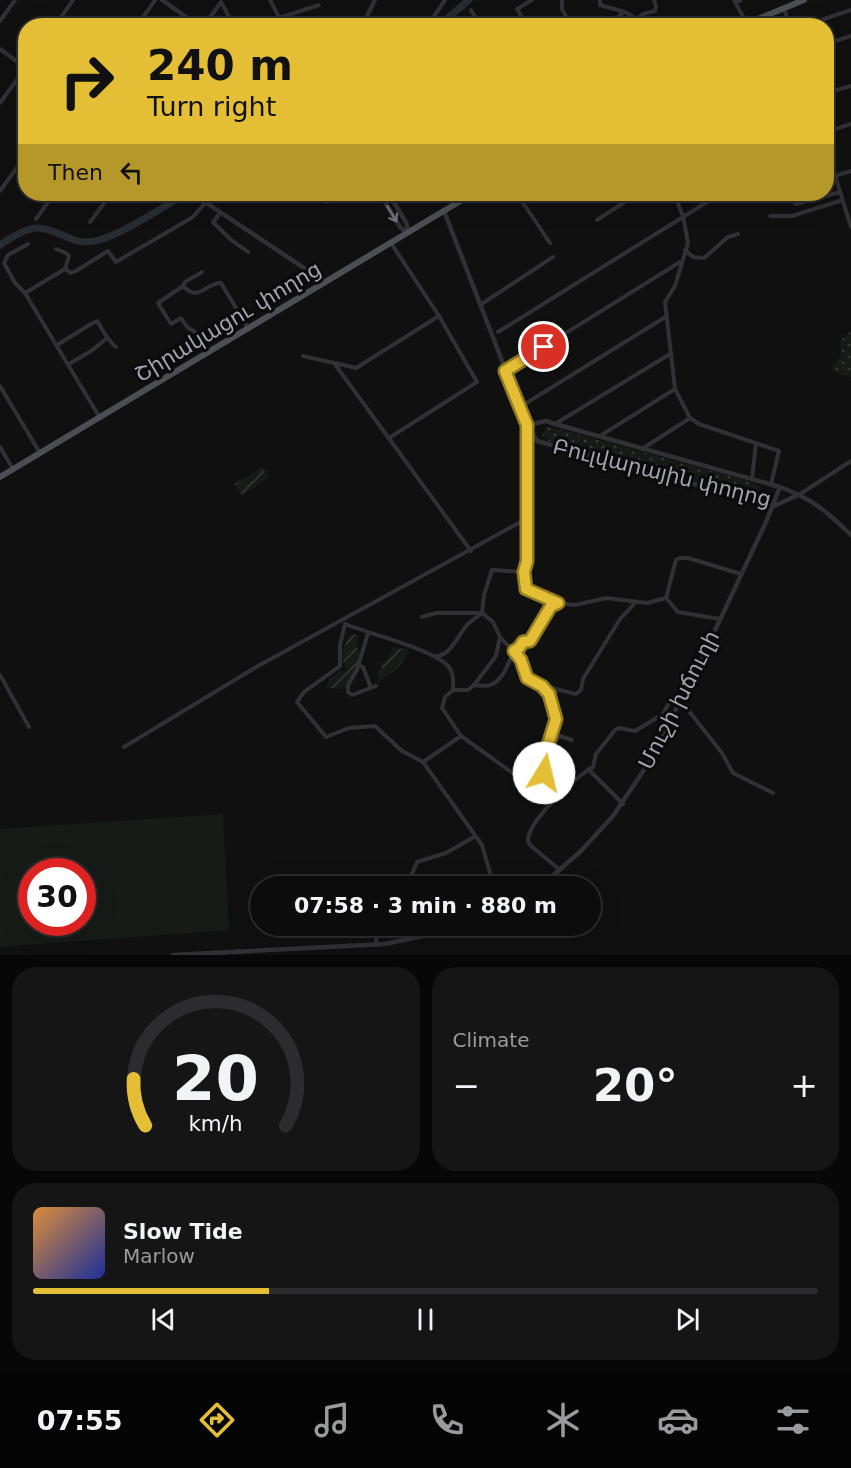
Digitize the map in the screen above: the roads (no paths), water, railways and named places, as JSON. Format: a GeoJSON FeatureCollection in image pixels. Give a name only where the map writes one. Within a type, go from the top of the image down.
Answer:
{"type":"FeatureCollection","features":[{"type":"Feature","properties":{"kind":"main road"},"geometry":{"type":"LineString","coordinates":[[756,18],[787,4],[804,0]]}},
{"type":"Feature","properties":{"kind":"main road","name":"Շիրակացու փողոց"},"geometry":{"type":"LineString","coordinates":[[0,477],[460,201]]}},
{"type":"Feature","properties":{"kind":"street"},"geometry":{"type":"LineString","coordinates":[[0,21],[15,0]]}},
{"type":"Feature","properties":{"kind":"street"},"geometry":{"type":"LineString","coordinates":[[61,18],[73,0]]}},
{"type":"Feature","properties":{"kind":"street"},"geometry":{"type":"LineString","coordinates":[[143,18],[155,0]]}},
{"type":"Feature","properties":{"kind":"street"},"geometry":{"type":"LineString","coordinates":[[162,0],[188,18]]}},
{"type":"Feature","properties":{"kind":"street"},"geometry":{"type":"LineString","coordinates":[[270,0],[279,18]]}},
{"type":"Feature","properties":{"kind":"street"},"geometry":{"type":"LineString","coordinates":[[366,18],[375,0]]}},
{"type":"Feature","properties":{"kind":"street"},"geometry":{"type":"LineString","coordinates":[[433,18],[445,0]]}},
{"type":"Feature","properties":{"kind":"street"},"geometry":{"type":"LineString","coordinates":[[522,18],[517,9],[532,0]]}},
{"type":"Feature","properties":{"kind":"street"},"geometry":{"type":"LineString","coordinates":[[562,0],[562,9],[567,18]]}},
{"type":"Feature","properties":{"kind":"street"},"geometry":{"type":"LineString","coordinates":[[600,0],[600,5],[625,12],[636,18]]}},
{"type":"Feature","properties":{"kind":"street"},"geometry":{"type":"LineString","coordinates":[[639,18],[643,14],[655,11],[654,0]]}},
{"type":"Feature","properties":{"kind":"street"},"geometry":{"type":"LineString","coordinates":[[741,0],[734,1],[741,18]]}},
{"type":"Feature","properties":{"kind":"street"},"geometry":{"type":"LineString","coordinates":[[210,18],[221,2],[230,18]]}},
{"type":"Feature","properties":{"kind":"street"},"geometry":{"type":"LineString","coordinates":[[283,18],[319,5]]}},
{"type":"Feature","properties":{"kind":"street"},"geometry":{"type":"LineString","coordinates":[[471,10],[476,18]]}},
{"type":"Feature","properties":{"kind":"street"},"geometry":{"type":"LineString","coordinates":[[828,18],[851,10]]}},
{"type":"Feature","properties":{"kind":"street"},"geometry":{"type":"LineString","coordinates":[[618,18],[625,12]]}},
{"type":"Feature","properties":{"kind":"street"},"geometry":{"type":"LineString","coordinates":[[834,42],[851,36]]}},
{"type":"Feature","properties":{"kind":"street"},"geometry":{"type":"LineString","coordinates":[[0,49],[18,63]]}},
{"type":"Feature","properties":{"kind":"street"},"geometry":{"type":"LineString","coordinates":[[0,103],[18,78]]}},
{"type":"Feature","properties":{"kind":"street"},"geometry":{"type":"LineString","coordinates":[[834,91],[851,86]]}},
{"type":"Feature","properties":{"kind":"street"},"geometry":{"type":"LineString","coordinates":[[834,129],[851,124]]}},
{"type":"Feature","properties":{"kind":"street"},"geometry":{"type":"LineString","coordinates":[[0,190],[18,166]]}},
{"type":"Feature","properties":{"kind":"street"},"geometry":{"type":"LineString","coordinates":[[834,170],[851,227]]}},
{"type":"Feature","properties":{"kind":"street"},"geometry":{"type":"LineString","coordinates":[[836,176],[851,171]]}},
{"type":"Feature","properties":{"kind":"street"},"geometry":{"type":"LineString","coordinates":[[834,194],[840,192]]}},
{"type":"Feature","properties":{"kind":"street"},"geometry":{"type":"LineString","coordinates":[[770,216],[792,216],[843,200]]}},
{"type":"Feature","properties":{"kind":"street"},"geometry":{"type":"LineString","coordinates":[[36,219],[49,201]]}},
{"type":"Feature","properties":{"kind":"street"},"geometry":{"type":"LineString","coordinates":[[90,222],[106,201]]}},
{"type":"Feature","properties":{"kind":"street"},"geometry":{"type":"LineString","coordinates":[[202,201],[325,282]]}},
{"type":"Feature","properties":{"kind":"street"},"geometry":{"type":"LineString","coordinates":[[384,201],[400,227],[407,232]]}},
{"type":"Feature","properties":{"kind":"street"},"geometry":{"type":"LineString","coordinates":[[393,201],[407,224],[407,232]]}},
{"type":"Feature","properties":{"kind":"street"},"geometry":{"type":"LineString","coordinates":[[522,201],[550,243]]}},
{"type":"Feature","properties":{"kind":"street"},"geometry":{"type":"LineString","coordinates":[[597,220],[626,201]]}},
{"type":"Feature","properties":{"kind":"street"},"geometry":{"type":"LineString","coordinates":[[677,201],[683,216],[688,243],[675,286],[665,302],[675,389],[690,418],[699,424],[779,451],[771,484]]}},
{"type":"Feature","properties":{"kind":"street"},"geometry":{"type":"LineString","coordinates":[[498,332],[708,201]]}},
{"type":"Feature","properties":{"kind":"street"},"geometry":{"type":"LineString","coordinates":[[793,201],[796,204],[807,201]]}},
{"type":"Feature","properties":{"kind":"street"},"geometry":{"type":"LineString","coordinates":[[65,269],[71,273],[76,271],[108,251],[116,262],[193,217],[205,203]]}},
{"type":"Feature","properties":{"kind":"street"},"geometry":{"type":"LineString","coordinates":[[444,211],[527,425],[527,561],[524,572],[526,589],[558,603],[575,605],[606,598],[647,603],[666,598]]}},
{"type":"Feature","properties":{"kind":"street"},"geometry":{"type":"LineString","coordinates":[[220,213],[213,222],[230,239],[248,252]]}},
{"type":"Feature","properties":{"kind":"street"},"geometry":{"type":"LineString","coordinates":[[685,250],[693,257],[704,258],[728,237],[738,234]]}},
{"type":"Feature","properties":{"kind":"street"},"geometry":{"type":"LineString","coordinates":[[389,438],[477,381],[439,316],[391,243]]}},
{"type":"Feature","properties":{"kind":"street"},"geometry":{"type":"LineString","coordinates":[[28,244],[8,255],[4,263],[15,283],[25,293],[101,418]]}},
{"type":"Feature","properties":{"kind":"street"},"geometry":{"type":"LineString","coordinates":[[25,293],[65,269],[69,256],[56,249]]}},
{"type":"Feature","properties":{"kind":"street"},"geometry":{"type":"LineString","coordinates":[[480,305],[553,257]]}},
{"type":"Feature","properties":{"kind":"street"},"geometry":{"type":"LineString","coordinates":[[505,371],[681,262]]}},
{"type":"Feature","properties":{"kind":"street"},"geometry":{"type":"LineString","coordinates":[[202,272],[158,303],[171,324],[182,318],[187,327],[195,332],[207,353]]}},
{"type":"Feature","properties":{"kind":"street"},"geometry":{"type":"LineString","coordinates":[[183,286],[193,294],[198,294],[216,283],[221,283],[248,328]]}},
{"type":"Feature","properties":{"kind":"street"},"geometry":{"type":"LineString","coordinates":[[303,356],[357,368],[439,316]]}},
{"type":"Feature","properties":{"kind":"street"},"geometry":{"type":"LineString","coordinates":[[519,407],[667,316]]}},
{"type":"Feature","properties":{"kind":"street"},"geometry":{"type":"LineString","coordinates":[[57,345],[97,321],[104,330],[106,339],[116,347]]}},
{"type":"Feature","properties":{"kind":"street"},"geometry":{"type":"LineString","coordinates":[[69,364],[106,339]]}},
{"type":"Feature","properties":{"kind":"street"},"geometry":{"type":"LineString","coordinates":[[555,424],[670,354]]}},
{"type":"Feature","properties":{"kind":"street"},"geometry":{"type":"LineString","coordinates":[[334,363],[471,551]]}},
{"type":"Feature","properties":{"kind":"street"},"geometry":{"type":"LineString","coordinates":[[0,386],[40,453]]}},
{"type":"Feature","properties":{"kind":"street"},"geometry":{"type":"LineString","coordinates":[[598,437],[675,389]]}},
{"type":"Feature","properties":{"kind":"street"},"geometry":{"type":"LineString","coordinates":[[642,449],[690,418]]}},
{"type":"Feature","properties":{"kind":"street","name":"Բուլվարային փողոց"},"geometry":{"type":"LineString","coordinates":[[800,494],[774,506],[537,441],[527,425],[546,422],[555,424],[780,487],[800,494],[822,507],[851,535]]}},
{"type":"Feature","properties":{"kind":"street"},"geometry":{"type":"LineString","coordinates":[[752,479],[756,443]]}},
{"type":"Feature","properties":{"kind":"street"},"geometry":{"type":"LineString","coordinates":[[0,447],[13,470]]}},
{"type":"Feature","properties":{"kind":"street"},"geometry":{"type":"LineString","coordinates":[[800,494],[851,461]]}},
{"type":"Feature","properties":{"kind":"street","name":"Մուշի խճուղի"},"geometry":{"type":"LineString","coordinates":[[554,876],[581,851],[623,804],[648,764],[681,701],[774,506],[780,487]]}},
{"type":"Feature","properties":{"kind":"street"},"geometry":{"type":"LineString","coordinates":[[124,747],[258,666],[345,622],[526,519]]}},
{"type":"Feature","properties":{"kind":"street"},"geometry":{"type":"LineString","coordinates":[[666,598],[676,560],[680,558],[688,558],[741,574]]}},
{"type":"Feature","properties":{"kind":"street"},"geometry":{"type":"LineString","coordinates":[[433,656],[446,653],[468,625],[482,613],[484,595],[492,570],[524,572]]}},
{"type":"Feature","properties":{"kind":"street"},"geometry":{"type":"LineString","coordinates":[[666,598],[678,612],[720,619]]}},
{"type":"Feature","properties":{"kind":"street"},"geometry":{"type":"LineString","coordinates":[[422,617],[436,613],[482,613],[492,622],[500,637],[521,660],[527,678],[542,686],[579,693],[584,679],[620,619],[636,602]]}},
{"type":"Feature","properties":{"kind":"street"},"geometry":{"type":"LineString","coordinates":[[474,686],[490,686],[497,680],[510,663],[514,651],[523,642],[530,641],[551,606],[558,603]]}},
{"type":"Feature","properties":{"kind":"street"},"geometry":{"type":"LineString","coordinates":[[345,622],[368,633],[433,656],[448,666],[453,675],[453,690],[445,698],[442,708],[461,736],[521,779],[568,787]]}},
{"type":"Feature","properties":{"kind":"street"},"geometry":{"type":"LineString","coordinates":[[345,622],[340,645],[340,666],[304,692],[297,702],[326,737],[349,728],[375,726],[402,751],[423,762],[474,837],[482,845],[491,876]]}},
{"type":"Feature","properties":{"kind":"street"},"geometry":{"type":"LineString","coordinates":[[358,665],[363,667],[373,687],[352,695],[348,693],[348,685],[358,665],[368,633]]}},
{"type":"Feature","properties":{"kind":"street"},"geometry":{"type":"LineString","coordinates":[[453,690],[468,690],[474,686],[496,656],[500,637]]}},
{"type":"Feature","properties":{"kind":"street"},"geometry":{"type":"LineString","coordinates":[[0,675],[2,684],[29,727]]}},
{"type":"Feature","properties":{"kind":"street"},"geometry":{"type":"LineString","coordinates":[[539,783],[544,773],[543,761],[556,719],[549,694],[542,686]]}},
{"type":"Feature","properties":{"kind":"street"},"geometry":{"type":"LineString","coordinates":[[552,705],[556,690]]}},
{"type":"Feature","properties":{"kind":"street"},"geometry":{"type":"LineString","coordinates":[[560,871],[528,841],[528,836],[543,812],[593,766],[596,754],[615,730],[620,728],[635,731],[663,714],[674,699],[681,701],[722,753],[733,773],[773,793]]}},
{"type":"Feature","properties":{"kind":"street"},"geometry":{"type":"LineString","coordinates":[[554,724],[563,737]]}},
{"type":"Feature","properties":{"kind":"street"},"geometry":{"type":"LineString","coordinates":[[423,762],[461,736]]}},
{"type":"Feature","properties":{"kind":"street"},"geometry":{"type":"LineString","coordinates":[[549,747],[557,738],[572,740]]}},
{"type":"Feature","properties":{"kind":"street"},"geometry":{"type":"LineString","coordinates":[[588,769],[623,804]]}},
{"type":"Feature","properties":{"kind":"street"},"geometry":{"type":"LineString","coordinates":[[411,876],[417,862],[446,853],[474,837]]}},
{"type":"Feature","properties":{"kind":"street"},"geometry":{"type":"LineString","coordinates":[[376,945],[377,936]]}},
{"type":"Feature","properties":{"kind":"street"},"geometry":{"type":"LineString","coordinates":[[173,955],[376,945],[428,936]]}},
{"type":"Feature","properties":{"kind":"waterway"},"geometry":{"type":"LineString","coordinates":[[448,18],[469,0]]}},
{"type":"Feature","properties":{"kind":"waterway"},"geometry":{"type":"LineString","coordinates":[[0,245],[33,228],[53,231],[81,242],[99,240],[131,226],[174,201]]}}]}
